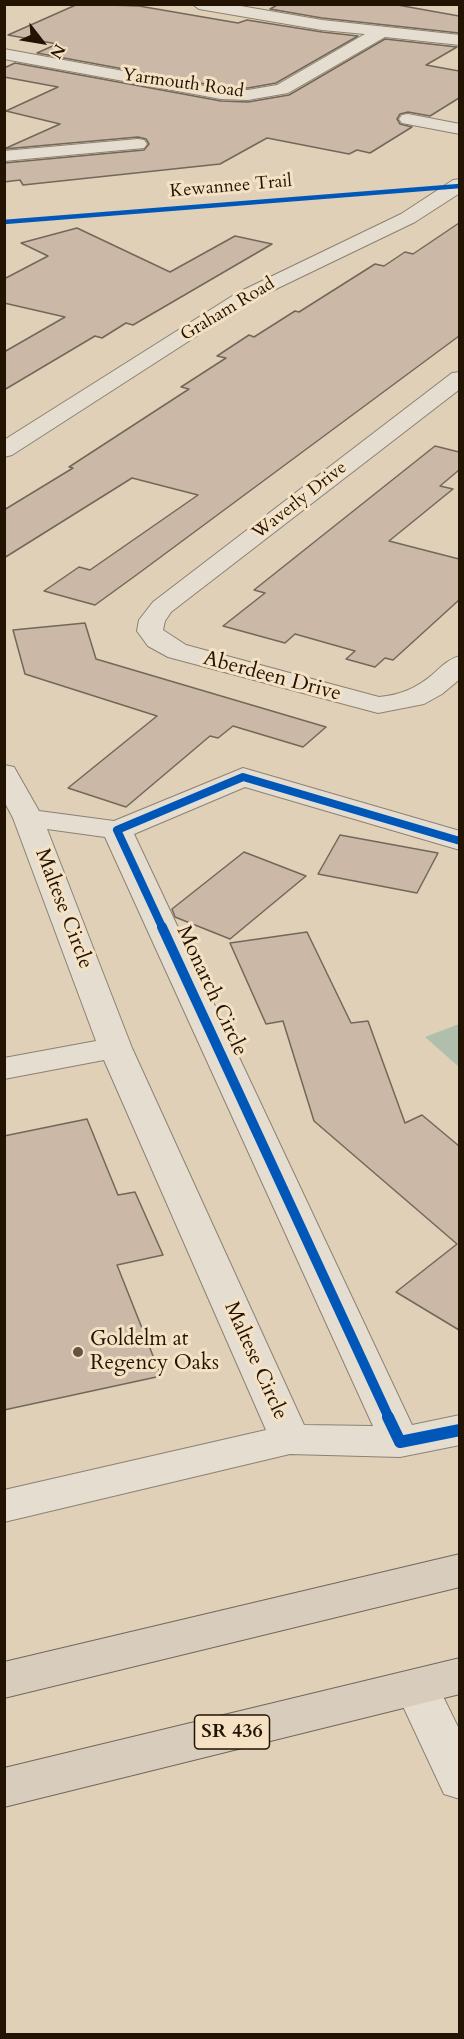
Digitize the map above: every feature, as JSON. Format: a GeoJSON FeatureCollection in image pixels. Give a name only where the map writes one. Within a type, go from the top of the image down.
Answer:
{"type":"FeatureCollection","features":[{"type":"Feature","properties":{"kind":"main road"},"geometry":{"type":"LineString","coordinates":[[4,1680],[459,1570]]}},
{"type":"Feature","properties":{"kind":"main road","name":"SR 436"},"geometry":{"type":"LineString","coordinates":[[4,1788],[459,1676]]}},
{"type":"Feature","properties":{"kind":"street"},"geometry":{"type":"LineString","coordinates":[[199,4],[322,25],[459,40]]}},
{"type":"Feature","properties":{"kind":"street","name":"Yarmouth Road"},"geometry":{"type":"LineString","coordinates":[[4,54],[221,93],[248,95],[282,89],[383,31]]}},
{"type":"Feature","properties":{"kind":"street"},"geometry":{"type":"LineString","coordinates":[[408,119],[459,129]]}},
{"type":"Feature","properties":{"kind":"street"},"geometry":{"type":"LineString","coordinates":[[4,156],[138,144]]}},
{"type":"Feature","properties":{"kind":"street","name":"Graham Road"},"geometry":{"type":"LineString","coordinates":[[4,450],[244,297],[408,218],[459,184]]}},
{"type":"Feature","properties":{"kind":"street","name":"Waverly Drive"},"geometry":{"type":"LineString","coordinates":[[150,631],[152,620],[162,608],[459,378]]}},
{"type":"Feature","properties":{"kind":"street","name":"Aberdeen Drive"},"geometry":{"type":"LineString","coordinates":[[150,631],[157,640],[177,651],[378,705],[402,704],[435,687],[459,664]]}},
{"type":"Feature","properties":{"kind":"street","name":"Maltese Circle"},"geometry":{"type":"LineString","coordinates":[[4,773],[28,818],[116,1048],[290,1439],[4,1506]]}},
{"type":"Feature","properties":{"kind":"street"},"geometry":{"type":"LineString","coordinates":[[28,818],[117,830],[243,777],[459,841]]}},
{"type":"Feature","properties":{"kind":"street","name":"Monarch Circle"},"geometry":{"type":"LineString","coordinates":[[117,830],[400,1442]]}},
{"type":"Feature","properties":{"kind":"street"},"geometry":{"type":"LineString","coordinates":[[4,1069],[116,1048]]}},
{"type":"Feature","properties":{"kind":"street"},"geometry":{"type":"LineString","coordinates":[[290,1439],[400,1442],[459,1430]]}},
{"type":"Feature","properties":{"kind":"street"},"geometry":{"type":"LineString","coordinates":[[416,1687],[459,1780]]}},
{"type":"Feature","properties":{"kind":"shaded area"},"geometry":{"type":"Polygon","coordinates":[[[460,1024],[459,1067],[425,1037],[460,1024]]]}},
{"type":"Feature","properties":{"kind":"building"},"geometry":{"type":"Polygon","coordinates":[[[78,4],[139,6],[238,23],[247,20],[358,36],[276,83],[248,88],[221,87],[37,53],[57,44],[8,35],[78,4]]]}},
{"type":"Feature","properties":{"kind":"building"},"geometry":{"type":"Polygon","coordinates":[[[279,4],[392,4],[459,16],[459,33],[322,18],[270,9],[279,4]]]}},
{"type":"Feature","properties":{"kind":"building"},"geometry":{"type":"Polygon","coordinates":[[[385,39],[457,47],[426,65],[459,71],[459,98],[430,116],[408,112],[400,114],[397,119],[400,124],[412,127],[370,153],[357,150],[349,154],[267,138],[220,164],[23,185],[20,180],[4,182],[4,163],[144,150],[149,144],[146,139],[138,137],[4,149],[60,124],[6,111],[58,87],[4,77],[4,68],[15,63],[221,101],[248,102],[289,95],[385,39]]]}},
{"type":"Feature","properties":{"kind":"building"},"geometry":{"type":"Polygon","coordinates":[[[459,223],[459,336],[135,576],[95,605],[44,591],[79,567],[90,570],[198,495],[132,478],[4,558],[4,510],[73,468],[69,467],[189,389],[181,387],[226,358],[217,356],[249,335],[254,337],[295,311],[299,312],[375,264],[384,266],[405,252],[413,254],[459,223]]]}},
{"type":"Feature","properties":{"kind":"building"},"geometry":{"type":"Polygon","coordinates":[[[77,228],[170,272],[235,236],[272,244],[133,325],[126,323],[102,338],[95,336],[4,390],[4,352],[65,317],[4,303],[4,279],[48,256],[21,243],[77,228]]]}},
{"type":"Feature","properties":{"kind":"building"},"geometry":{"type":"Polygon","coordinates":[[[435,446],[459,452],[459,470],[440,486],[453,489],[389,541],[459,559],[459,600],[393,660],[385,658],[375,667],[346,659],[355,651],[295,634],[285,643],[223,626],[265,593],[254,590],[435,446]]]}},
{"type":"Feature","properties":{"kind":"building"},"geometry":{"type":"Polygon","coordinates":[[[85,623],[96,659],[326,727],[303,747],[233,726],[218,738],[210,736],[126,807],[68,788],[157,716],[25,674],[13,630],[85,623]]]}},
{"type":"Feature","properties":{"kind":"building"},"geometry":{"type":"Polygon","coordinates":[[[340,835],[438,853],[417,893],[318,874],[340,835]]]}},
{"type":"Feature","properties":{"kind":"building"},"geometry":{"type":"Polygon","coordinates":[[[244,852],[306,876],[230,939],[175,917],[172,909],[244,852]]]}},
{"type":"Feature","properties":{"kind":"building"},"geometry":{"type":"Polygon","coordinates":[[[307,932],[351,1023],[368,1021],[405,1123],[422,1115],[459,1146],[459,1330],[396,1292],[457,1244],[314,1121],[283,1021],[266,1024],[230,943],[307,932]]]}},
{"type":"Feature","properties":{"kind":"building"},"geometry":{"type":"Polygon","coordinates":[[[87,1119],[118,1195],[135,1192],[163,1255],[117,1265],[161,1376],[4,1410],[4,1136],[87,1119]]]}},
{"type":"Feature","properties":{"kind":"cycle path","name":"Kewannee Trail"},"geometry":{"type":"LineString","coordinates":[[4,222],[460,186]]}},
{"type":"Feature","properties":{"kind":"cycle path"},"geometry":{"type":"LineString","coordinates":[[460,841],[243,777],[117,830],[400,1442],[460,1430]]}},
{"type":"Feature","properties":{"kind":"place","name":"Goldelm at Regency Oaks"},"geometry":{"type":"Point","coordinates":[78,1352]}}]}
